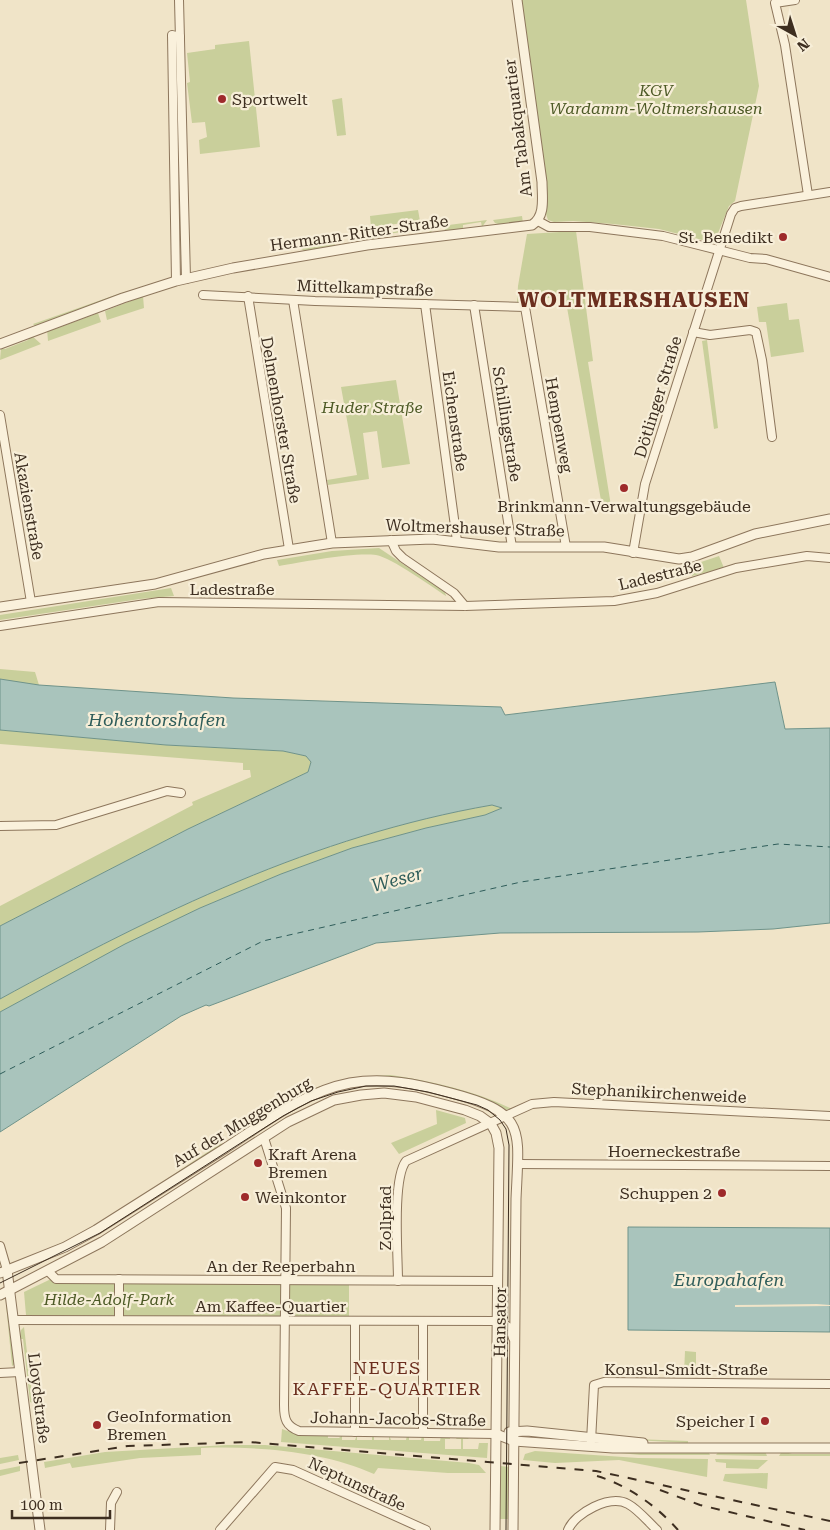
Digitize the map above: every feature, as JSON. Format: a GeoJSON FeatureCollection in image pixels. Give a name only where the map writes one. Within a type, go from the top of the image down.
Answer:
{"type":"FeatureCollection","features":[{"type":"Feature","properties":{"kind":"street"},"geometry":{"type":"LineString","coordinates":[[176,281],[176,36],[179,0]]}},
{"type":"Feature","properties":{"kind":"street","name":"Am Tabakquartier"},"geometry":{"type":"LineString","coordinates":[[517,0],[542,182],[542,212],[538,221]]}},
{"type":"Feature","properties":{"kind":"street"},"geometry":{"type":"LineString","coordinates":[[795,0],[775,3],[785,45],[808,195],[830,192]]}},
{"type":"Feature","properties":{"kind":"street"},"geometry":{"type":"LineString","coordinates":[[177,140],[186,279]]}},
{"type":"Feature","properties":{"kind":"street","name":"Dötlinger Straße"},"geometry":{"type":"LineString","coordinates":[[633,554],[645,484],[731,214],[735,208],[808,195]]}},
{"type":"Feature","properties":{"kind":"street"},"geometry":{"type":"LineString","coordinates":[[538,221],[548,227],[590,227],[643,233],[750,258],[766,259],[830,277]]}},
{"type":"Feature","properties":{"kind":"street","name":"Hermann-Ritter-Straße"},"geometry":{"type":"LineString","coordinates":[[0,344],[82,312],[176,281],[304,255],[532,225],[538,221]]}},
{"type":"Feature","properties":{"kind":"street","name":"Mittelkampstraße"},"geometry":{"type":"LineString","coordinates":[[203,295],[293,300],[525,306]]}},
{"type":"Feature","properties":{"kind":"street","name":"Delmenhorster Straße"},"geometry":{"type":"LineString","coordinates":[[248,296],[289,549]]}},
{"type":"Feature","properties":{"kind":"street"},"geometry":{"type":"LineString","coordinates":[[293,300],[332,543]]}},
{"type":"Feature","properties":{"kind":"street","name":"Eichenstraße"},"geometry":{"type":"LineString","coordinates":[[425,304],[457,541]]}},
{"type":"Feature","properties":{"kind":"street","name":"Schillingstraße"},"geometry":{"type":"LineString","coordinates":[[474,305],[512,547]]}},
{"type":"Feature","properties":{"kind":"street","name":"Hempenweg"},"geometry":{"type":"LineString","coordinates":[[525,306],[566,547]]}},
{"type":"Feature","properties":{"kind":"street"},"geometry":{"type":"LineString","coordinates":[[693,332],[710,335],[750,330],[756,332],[761,353],[772,437]]}},
{"type":"Feature","properties":{"kind":"street","name":"Akazienstraße"},"geometry":{"type":"LineString","coordinates":[[0,415],[32,602]]}},
{"type":"Feature","properties":{"kind":"street","name":"Woltmershauser Straße"},"geometry":{"type":"LineString","coordinates":[[0,607],[155,584],[289,549],[332,543],[432,539],[512,547],[604,548],[666,558],[689,557],[755,534],[830,519]]}},
{"type":"Feature","properties":{"kind":"street"},"geometry":{"type":"LineString","coordinates":[[392,540],[396,551],[403,558],[454,593],[465,606]]}},
{"type":"Feature","properties":{"kind":"street","name":"Ladestraße"},"geometry":{"type":"LineString","coordinates":[[0,626],[159,602],[465,606],[634,598],[736,568],[807,556],[830,558]]}},
{"type":"Feature","properties":{"kind":"street"},"geometry":{"type":"LineString","coordinates":[[0,826],[56,825],[167,792],[181,793]]}},
{"type":"Feature","properties":{"kind":"street","name":"Auf der Muggenburg"},"geometry":{"type":"LineString","coordinates":[[3,1272],[65,1246],[96,1230],[281,1112],[312,1095],[337,1086],[373,1081],[407,1082],[482,1101],[508,1116]]}},
{"type":"Feature","properties":{"kind":"street","name":"Auf der Muggenburg"},"geometry":{"type":"LineString","coordinates":[[0,1295],[102,1242],[264,1138],[323,1104],[346,1097],[374,1093],[403,1095],[465,1110],[480,1116],[491,1124]]}},
{"type":"Feature","properties":{"kind":"street","name":"Stephanikirchenweide"},"geometry":{"type":"LineString","coordinates":[[491,1124],[531,1104],[543,1102],[830,1116]]}},
{"type":"Feature","properties":{"kind":"street","name":"Hansator"},"geometry":{"type":"LineString","coordinates":[[508,1116],[517,1134],[518,1164],[513,1530]]}},
{"type":"Feature","properties":{"kind":"street","name":"Hansator"},"geometry":{"type":"LineString","coordinates":[[491,1124],[496,1133],[499,1148],[495,1530]]}},
{"type":"Feature","properties":{"kind":"street","name":"Zollpfad"},"geometry":{"type":"LineString","coordinates":[[398,1281],[398,1184],[401,1167],[411,1157],[491,1124]]}},
{"type":"Feature","properties":{"kind":"street"},"geometry":{"type":"LineString","coordinates":[[264,1138],[286,1208],[284,1320]]}},
{"type":"Feature","properties":{"kind":"street","name":"Hoerneckestraße"},"geometry":{"type":"LineString","coordinates":[[518,1164],[830,1166]]}},
{"type":"Feature","properties":{"kind":"street"},"geometry":{"type":"LineString","coordinates":[[0,1246],[3,1272]]}},
{"type":"Feature","properties":{"kind":"street","name":"An der Reeperbahn"},"geometry":{"type":"LineString","coordinates":[[52,1269],[56,1279],[497,1281]]}},
{"type":"Feature","properties":{"kind":"street","name":"Lloydstraße"},"geometry":{"type":"LineString","coordinates":[[3,1272],[11,1289],[40,1530]]}},
{"type":"Feature","properties":{"kind":"street"},"geometry":{"type":"LineString","coordinates":[[118,1279],[118,1320]]}},
{"type":"Feature","properties":{"kind":"street","name":"Am Kaffee-Quartier"},"geometry":{"type":"LineString","coordinates":[[15,1320],[497,1321]]}},
{"type":"Feature","properties":{"kind":"street","name":"Johann-Jacobs-Straße"},"geometry":{"type":"LineString","coordinates":[[284,1320],[284,1420],[290,1428],[300,1432],[496,1434]]}},
{"type":"Feature","properties":{"kind":"street"},"geometry":{"type":"LineString","coordinates":[[355,1321],[355,1432]]}},
{"type":"Feature","properties":{"kind":"street"},"geometry":{"type":"LineString","coordinates":[[423,1321],[423,1432]]}},
{"type":"Feature","properties":{"kind":"street"},"geometry":{"type":"LineString","coordinates":[[497,1321],[510,1328],[515,1343]]}},
{"type":"Feature","properties":{"kind":"street"},"geometry":{"type":"LineString","coordinates":[[0,1373],[20,1372]]}},
{"type":"Feature","properties":{"kind":"street","name":"Konsul-Smidt-Straße"},"geometry":{"type":"LineString","coordinates":[[591,1441],[594,1385],[604,1382],[830,1384]]}},
{"type":"Feature","properties":{"kind":"street"},"geometry":{"type":"LineString","coordinates":[[496,1434],[514,1431],[591,1441],[681,1447],[830,1448]]}},
{"type":"Feature","properties":{"kind":"street"},"geometry":{"type":"LineString","coordinates":[[496,1434],[514,1441],[591,1441]]}},
{"type":"Feature","properties":{"kind":"street","name":"Neptunstraße"},"geometry":{"type":"LineString","coordinates":[[220,1530],[274,1467],[294,1470],[426,1530]]}},
{"type":"Feature","properties":{"kind":"street"},"geometry":{"type":"LineString","coordinates":[[110,1530],[111,1503],[117,1492]]}},
{"type":"Feature","properties":{"kind":"street"},"geometry":{"type":"LineString","coordinates":[[568,1530],[582,1514],[598,1506],[617,1501],[628,1504],[658,1530]]}},
{"type":"Feature","properties":{"kind":"green space","name":"KGV Wardamm-Woltmershausen"},"geometry":{"type":"Polygon","coordinates":[[[521,0],[746,0],[759,86],[735,201],[729,206],[714,243],[659,229],[573,221],[554,222],[548,220],[546,214],[545,177],[521,0]]]}},
{"type":"Feature","properties":{"kind":"green space","name":"Sportwelt"},"geometry":{"type":"Polygon","coordinates":[[[249,41],[260,147],[200,154],[199,140],[207,137],[205,122],[192,123],[187,83],[190,82],[187,53],[215,49],[215,45],[249,41]]]}},
{"type":"Feature","properties":{"kind":"green space"},"geometry":{"type":"Polygon","coordinates":[[[342,98],[346,135],[337,136],[332,100],[342,98]]]}},
{"type":"Feature","properties":{"kind":"green space"},"geometry":{"type":"Polygon","coordinates":[[[418,210],[420,221],[371,227],[370,216],[418,210]]]}},
{"type":"Feature","properties":{"kind":"green space"},"geometry":{"type":"Polygon","coordinates":[[[522,216],[523,223],[501,225],[493,220],[522,216]]]}},
{"type":"Feature","properties":{"kind":"green space"},"geometry":{"type":"Polygon","coordinates":[[[487,220],[482,227],[481,222],[463,225],[463,229],[448,232],[441,226],[487,220]]]}},
{"type":"Feature","properties":{"kind":"green space"},"geometry":{"type":"Polygon","coordinates":[[[435,226],[430,234],[429,228],[374,236],[374,241],[367,235],[435,226]]]}},
{"type":"Feature","properties":{"kind":"green space"},"geometry":{"type":"Polygon","coordinates":[[[576,231],[593,361],[588,362],[611,506],[602,506],[565,296],[517,302],[527,234],[576,231]]]}},
{"type":"Feature","properties":{"kind":"green space"},"geometry":{"type":"Polygon","coordinates":[[[335,240],[335,246],[306,252],[299,246],[335,240]]]}},
{"type":"Feature","properties":{"kind":"green space"},"geometry":{"type":"Polygon","coordinates":[[[168,280],[35,326],[33,324],[121,293],[168,280]]]}},
{"type":"Feature","properties":{"kind":"green space"},"geometry":{"type":"Polygon","coordinates":[[[143,296],[144,308],[107,320],[105,311],[143,296]]]}},
{"type":"Feature","properties":{"kind":"green space"},"geometry":{"type":"Polygon","coordinates":[[[787,303],[789,320],[799,319],[804,352],[771,357],[766,322],[759,322],[757,307],[787,303]]]}},
{"type":"Feature","properties":{"kind":"green space"},"geometry":{"type":"Polygon","coordinates":[[[98,313],[101,322],[48,341],[47,329],[51,327],[55,329],[98,313]]]}},
{"type":"Feature","properties":{"kind":"green space"},"geometry":{"type":"Polygon","coordinates":[[[31,335],[41,344],[0,360],[1,348],[5,349],[28,340],[31,335]]]}},
{"type":"Feature","properties":{"kind":"green space"},"geometry":{"type":"Polygon","coordinates":[[[707,340],[718,428],[714,429],[702,341],[707,340]]]}},
{"type":"Feature","properties":{"kind":"green space","name":"Huder Straße"},"geometry":{"type":"Polygon","coordinates":[[[396,380],[410,464],[382,468],[377,431],[363,433],[369,479],[328,485],[327,480],[357,475],[341,387],[396,380]]]}},
{"type":"Feature","properties":{"kind":"green space"},"geometry":{"type":"Polygon","coordinates":[[[379,548],[445,592],[446,596],[401,567],[376,555],[342,556],[279,566],[277,560],[332,551],[379,548]]]}},
{"type":"Feature","properties":{"kind":"green space"},"geometry":{"type":"Polygon","coordinates":[[[719,556],[724,568],[692,576],[689,566],[719,556]]]}},
{"type":"Feature","properties":{"kind":"green space"},"geometry":{"type":"Polygon","coordinates":[[[171,588],[174,596],[140,599],[0,620],[0,615],[171,588]]]}},
{"type":"Feature","properties":{"kind":"green space"},"geometry":{"type":"Polygon","coordinates":[[[0,669],[35,672],[39,685],[0,681],[0,669]]]}},
{"type":"Feature","properties":{"kind":"green space"},"geometry":{"type":"Polygon","coordinates":[[[0,730],[166,745],[283,751],[306,756],[311,762],[308,772],[188,829],[0,926],[0,906],[193,805],[192,802],[251,777],[250,770],[243,770],[243,763],[0,744],[0,730]]]}},
{"type":"Feature","properties":{"kind":"green space"},"geometry":{"type":"Polygon","coordinates":[[[492,805],[502,808],[485,815],[426,828],[352,848],[281,874],[200,908],[0,1012],[0,999],[118,937],[238,881],[362,836],[426,819],[492,805]]]}},
{"type":"Feature","properties":{"kind":"green space"},"geometry":{"type":"Polygon","coordinates":[[[391,1075],[453,1087],[512,1109],[506,1110],[485,1099],[421,1082],[390,1078],[298,1099],[294,1097],[318,1087],[341,1081],[391,1075]]]}},
{"type":"Feature","properties":{"kind":"green space"},"geometry":{"type":"Polygon","coordinates":[[[436,1110],[465,1118],[466,1123],[399,1154],[391,1143],[437,1124],[436,1110]]]}},
{"type":"Feature","properties":{"kind":"green space"},"geometry":{"type":"Polygon","coordinates":[[[221,1143],[223,1146],[103,1223],[67,1243],[24,1259],[66,1241],[102,1222],[221,1143]]]}},
{"type":"Feature","properties":{"kind":"green space"},"geometry":{"type":"Polygon","coordinates":[[[192,1188],[129,1231],[64,1268],[64,1267],[192,1188]]]}},
{"type":"Feature","properties":{"kind":"green space","name":"Hilde-Adolf-Park"},"geometry":{"type":"Polygon","coordinates":[[[51,1279],[349,1284],[349,1317],[26,1315],[24,1292],[51,1279]]]}},
{"type":"Feature","properties":{"kind":"green space"},"geometry":{"type":"Polygon","coordinates":[[[6,1304],[11,1319],[8,1319],[13,1357],[16,1357],[15,1364],[12,1366],[6,1304]]]}},
{"type":"Feature","properties":{"kind":"green space"},"geometry":{"type":"Polygon","coordinates":[[[24,1327],[33,1403],[30,1402],[23,1339],[20,1339],[21,1330],[24,1327]]]}},
{"type":"Feature","properties":{"kind":"green space"},"geometry":{"type":"Polygon","coordinates":[[[685,1351],[696,1352],[696,1374],[684,1374],[685,1351]]]}},
{"type":"Feature","properties":{"kind":"green space"},"geometry":{"type":"Polygon","coordinates":[[[282,1429],[299,1435],[328,1435],[328,1438],[339,1438],[342,1435],[342,1440],[355,1440],[357,1435],[357,1440],[372,1440],[372,1435],[374,1435],[374,1440],[389,1440],[389,1435],[391,1440],[406,1440],[407,1435],[409,1440],[421,1440],[424,1435],[424,1441],[440,1441],[441,1436],[450,1436],[450,1439],[445,1439],[445,1449],[461,1449],[461,1439],[456,1439],[458,1436],[466,1436],[469,1439],[463,1439],[463,1449],[478,1449],[479,1443],[488,1443],[487,1458],[281,1442],[282,1429]]]}},
{"type":"Feature","properties":{"kind":"green space"},"geometry":{"type":"Polygon","coordinates":[[[605,1433],[635,1439],[688,1441],[688,1443],[634,1440],[605,1433]]]}},
{"type":"Feature","properties":{"kind":"green space"},"geometry":{"type":"Polygon","coordinates":[[[227,1445],[265,1445],[469,1463],[479,1465],[486,1473],[448,1473],[378,1468],[374,1474],[354,1466],[312,1455],[244,1448],[201,1448],[201,1455],[140,1458],[72,1468],[70,1463],[45,1468],[44,1462],[105,1452],[227,1445]]]}},
{"type":"Feature","properties":{"kind":"green space"},"geometry":{"type":"Polygon","coordinates":[[[579,1449],[656,1450],[660,1453],[708,1451],[710,1455],[640,1455],[579,1449]]]}},
{"type":"Feature","properties":{"kind":"green space"},"geometry":{"type":"Polygon","coordinates":[[[535,1451],[638,1458],[708,1459],[707,1477],[619,1460],[555,1463],[523,1460],[525,1454],[535,1451]]]}},
{"type":"Feature","properties":{"kind":"green space"},"geometry":{"type":"Polygon","coordinates":[[[719,1451],[756,1453],[765,1451],[767,1456],[716,1455],[719,1451]]]}},
{"type":"Feature","properties":{"kind":"green space"},"geometry":{"type":"Polygon","coordinates":[[[782,1451],[792,1454],[830,1454],[830,1456],[779,1456],[782,1451]]]}},
{"type":"Feature","properties":{"kind":"green space"},"geometry":{"type":"Polygon","coordinates":[[[18,1455],[19,1460],[0,1464],[0,1458],[18,1455]]]}},
{"type":"Feature","properties":{"kind":"green space"},"geometry":{"type":"Polygon","coordinates":[[[715,1459],[768,1460],[758,1469],[726,1468],[726,1463],[716,1462],[715,1459]]]}},
{"type":"Feature","properties":{"kind":"green space"},"geometry":{"type":"Polygon","coordinates":[[[20,1466],[20,1471],[0,1476],[0,1470],[20,1466]]]}},
{"type":"Feature","properties":{"kind":"green space"},"geometry":{"type":"Polygon","coordinates":[[[500,1466],[511,1467],[510,1519],[499,1519],[500,1466]]]}},
{"type":"Feature","properties":{"kind":"green space"},"geometry":{"type":"Polygon","coordinates":[[[768,1473],[767,1489],[723,1481],[725,1474],[768,1473]]]}},
{"type":"Feature","properties":{"kind":"water"},"geometry":{"type":"Polygon","coordinates":[[[0,679],[39,685],[233,698],[501,707],[505,715],[775,682],[785,729],[830,728],[830,923],[773,929],[698,932],[500,933],[376,943],[209,1006],[206,1005],[181,1016],[0,1132],[0,1012],[125,944],[200,908],[281,874],[352,848],[426,828],[485,815],[502,808],[492,805],[426,819],[362,836],[300,857],[238,881],[178,908],[59,967],[0,999],[0,926],[188,829],[308,772],[311,762],[306,756],[283,751],[166,745],[0,730],[0,679]]]}},
{"type":"Feature","properties":{"kind":"water","name":"Europahafen"},"geometry":{"type":"Polygon","coordinates":[[[628,1227],[830,1228],[830,1332],[628,1330],[628,1227]]]}},
{"type":"Feature","properties":{"kind":"pier"},"geometry":{"type":"Polygon","coordinates":[[[817,1304],[830,1306],[735,1307],[735,1305],[817,1304]]]}},
{"type":"Feature","properties":{"kind":"ferry route"},"geometry":{"type":"LineString","coordinates":[[0,1074],[263,941],[521,882],[778,844],[830,847]]}},
{"type":"Feature","properties":{"kind":"tram line"},"geometry":{"type":"LineString","coordinates":[[0,1283],[100,1233],[283,1116],[311,1101],[338,1092],[366,1086],[394,1086],[428,1092],[477,1105],[488,1110],[500,1120],[506,1129],[509,1145],[506,1530]]}},
{"type":"Feature","properties":{"kind":"railway"},"geometry":{"type":"LineString","coordinates":[[19,1463],[128,1446],[250,1442],[596,1471],[830,1521]]}},
{"type":"Feature","properties":{"kind":"railway"},"geometry":{"type":"LineString","coordinates":[[597,1476],[641,1497],[678,1530]]}},
{"type":"Feature","properties":{"kind":"railway"},"geometry":{"type":"LineString","coordinates":[[660,1490],[700,1505],[805,1530]]}},
{"type":"Feature","properties":{"kind":"place","name":"Sportwelt"},"geometry":{"type":"Point","coordinates":[222,99]}},
{"type":"Feature","properties":{"kind":"place","name":"St. Benedikt"},"geometry":{"type":"Point","coordinates":[783,237]}},
{"type":"Feature","properties":{"kind":"place","name":"Brinkmann-Verwaltungsgebäude"},"geometry":{"type":"Point","coordinates":[624,488]}},
{"type":"Feature","properties":{"kind":"place","name":"Kraft Arena Bremen"},"geometry":{"type":"Point","coordinates":[258,1163]}},
{"type":"Feature","properties":{"kind":"place","name":"Schuppen 2"},"geometry":{"type":"Point","coordinates":[722,1193]}},
{"type":"Feature","properties":{"kind":"place","name":"Weinkontor"},"geometry":{"type":"Point","coordinates":[245,1197]}},
{"type":"Feature","properties":{"kind":"place","name":"Speicher I"},"geometry":{"type":"Point","coordinates":[765,1421]}},
{"type":"Feature","properties":{"kind":"place","name":"GeoInformation Bremen"},"geometry":{"type":"Point","coordinates":[97,1425]}},
{"type":"Feature","properties":{"kind":"district","name":"WOLTMERSHAUSEN"},"geometry":{"type":"Point","coordinates":[634,300]}},
{"type":"Feature","properties":{"kind":"district","name":"NEUES KAFFEE-QUARTIER"},"geometry":{"type":"Point","coordinates":[387,1377]}},
{"type":"Feature","properties":{"kind":"water label","name":"Hohentorshafen"},"geometry":{"type":"Point","coordinates":[157,719]}},
{"type":"Feature","properties":{"kind":"water label","name":"Weser"},"geometry":{"type":"Point","coordinates":[397,879]}}]}
